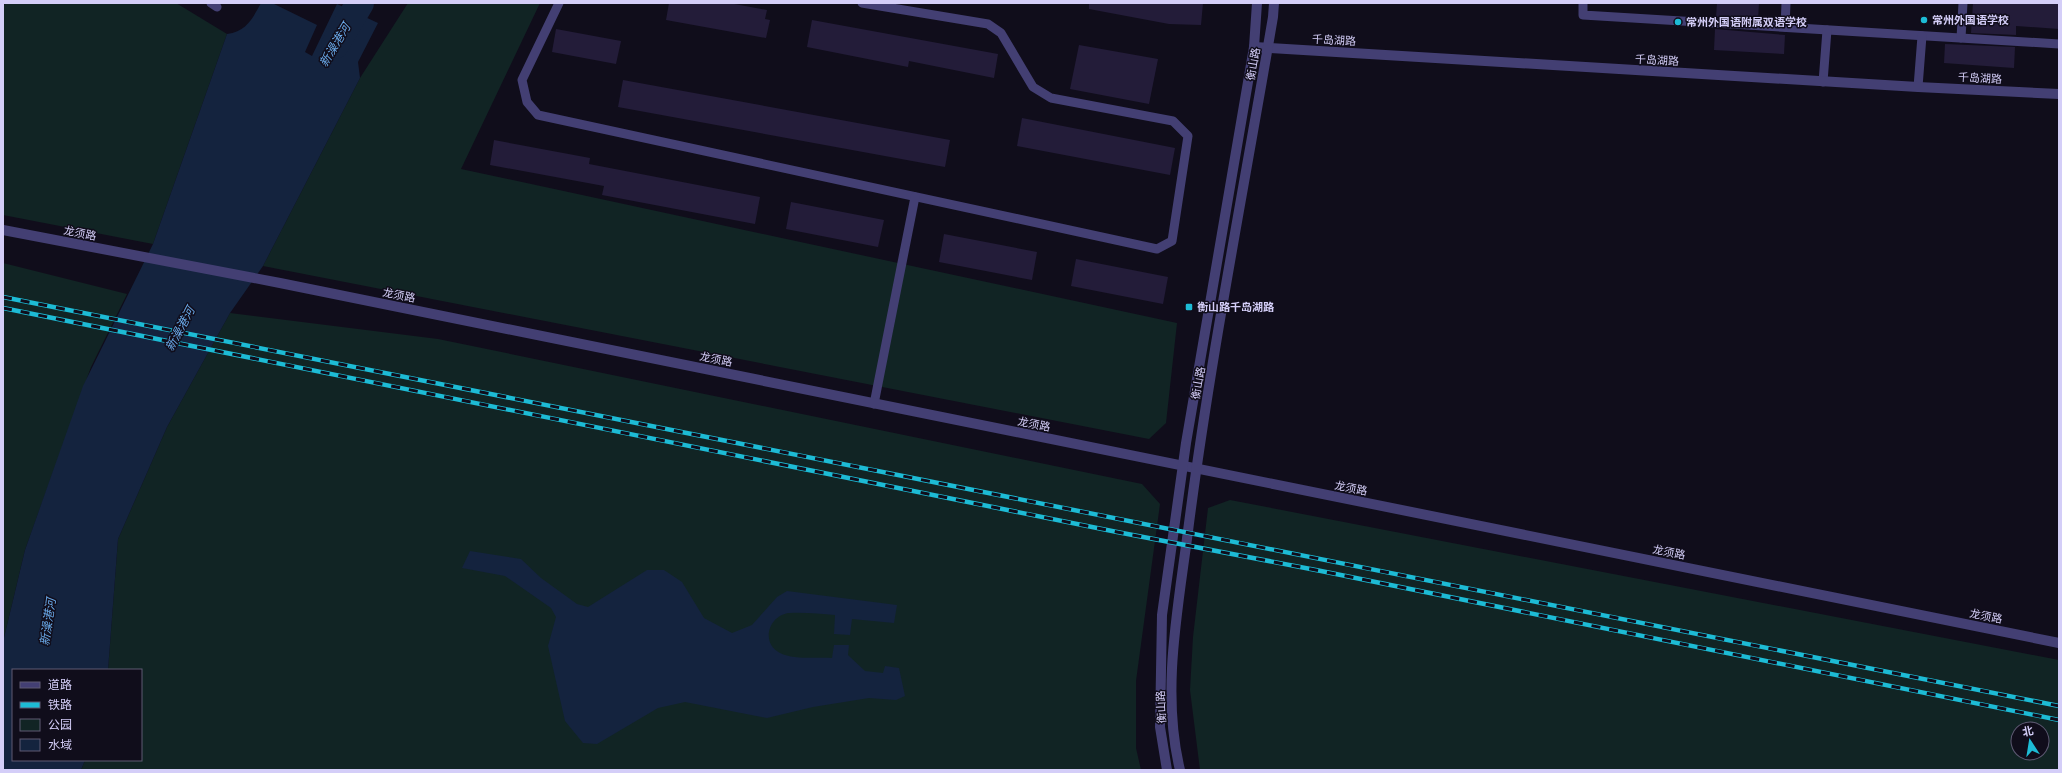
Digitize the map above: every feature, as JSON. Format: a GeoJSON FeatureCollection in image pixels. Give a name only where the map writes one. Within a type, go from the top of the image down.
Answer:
{"type":"FeatureCollection","features":[{"type":"Feature","properties":{"kind":"street","name":"衡山路"},"geometry":{"type":"LineString","coordinates":[[1167,770],[1160,728],[1162,615],[1182,466],[1254,47],[1257,3]]}},
{"type":"Feature","properties":{"kind":"street","name":"衡山路"},"geometry":{"type":"LineString","coordinates":[[1180,770],[1170,703],[1175,628],[1196,469],[1268,48],[1274,3]]}},
{"type":"Feature","properties":{"kind":"street","name":"千岛湖路"},"geometry":{"type":"LineString","coordinates":[[1254,47],[1823,82],[2059,94]]}},
{"type":"Feature","properties":{"kind":"street","name":"龙须路"},"geometry":{"type":"LineString","coordinates":[[3,230],[280,283],[2059,643]]}},
{"type":"Feature","properties":{"kind":"lane"},"geometry":{"type":"LineString","coordinates":[[559,3],[522,80],[527,102],[538,115],[1157,249],[1172,241],[1188,136],[1173,121],[1051,98],[1033,87],[1001,33],[988,24],[862,3]]}},
{"type":"Feature","properties":{"kind":"lane"},"geometry":{"type":"LineString","coordinates":[[1583,3],[1582,15],[2059,44]]}},
{"type":"Feature","properties":{"kind":"lane"},"geometry":{"type":"LineString","coordinates":[[1785,27],[1786,3]]}},
{"type":"Feature","properties":{"kind":"lane"},"geometry":{"type":"LineString","coordinates":[[1961,38],[1963,3]]}},
{"type":"Feature","properties":{"kind":"lane"},"geometry":{"type":"LineString","coordinates":[[1823,82],[1827,30]]}},
{"type":"Feature","properties":{"kind":"lane"},"geometry":{"type":"LineString","coordinates":[[1918,87],[1922,36]]}},
{"type":"Feature","properties":{"kind":"lane"},"geometry":{"type":"LineString","coordinates":[[874,404],[915,197]]}},
{"type":"Feature","properties":{"kind":"green space"},"geometry":{"type":"Polygon","coordinates":[[[5,3],[176,3],[227,34],[153,244],[3,215],[3,9],[5,3]]]}},
{"type":"Feature","properties":{"kind":"green space"},"geometry":{"type":"Polygon","coordinates":[[[408,3],[540,3],[461,169],[1177,323],[1166,423],[1149,439],[263,266],[360,78],[408,3]]]}},
{"type":"Feature","properties":{"kind":"green space"},"geometry":{"type":"Polygon","coordinates":[[[3,263],[127,294],[91,367],[25,550],[3,642],[3,263]]]}},
{"type":"Feature","properties":{"kind":"green space"},"geometry":{"type":"Polygon","coordinates":[[[230,313],[438,339],[1142,484],[1160,504],[1136,681],[1136,748],[1141,770],[81,770],[85,761],[142,761],[142,669],[108,669],[118,539],[167,427],[230,313]]]}},
{"type":"Feature","properties":{"kind":"green space"},"geometry":{"type":"Polygon","coordinates":[[[1230,500],[2059,660],[2059,770],[1200,770],[1190,690],[1193,637],[1208,508],[1230,500]]]}},
{"type":"Feature","properties":{"kind":"water"},"geometry":{"type":"Polygon","coordinates":[[[261,3],[272,3],[317,25],[305,52],[312,56],[337,4],[378,23],[358,62],[360,78],[263,266],[230,313],[167,427],[118,539],[108,669],[12,669],[12,761],[85,761],[81,770],[3,770],[3,642],[25,550],[83,386],[153,244],[227,34],[244,27],[252,19],[261,3]]]}},
{"type":"Feature","properties":{"kind":"water"},"geometry":{"type":"Polygon","coordinates":[[[470,551],[521,559],[541,578],[577,604],[588,607],[647,570],[664,570],[682,582],[704,618],[732,633],[752,625],[777,597],[787,591],[897,605],[894,623],[852,619],[850,635],[834,634],[835,615],[789,613],[776,619],[772,624],[769,636],[770,643],[774,648],[780,653],[792,657],[832,658],[834,645],[849,645],[848,655],[865,671],[883,673],[885,666],[899,668],[905,696],[896,700],[869,698],[813,707],[767,718],[685,702],[658,708],[597,744],[583,743],[565,721],[548,646],[556,617],[551,608],[505,576],[462,568],[470,551]]]}},
{"type":"Feature","properties":{"kind":"building"},"geometry":{"type":"Polygon","coordinates":[[[669,3],[729,3],[767,10],[765,19],[770,20],[766,38],[666,20],[669,3]]]}},
{"type":"Feature","properties":{"kind":"building"},"geometry":{"type":"Polygon","coordinates":[[[1089,3],[1203,3],[1201,25],[1169,24],[1089,9],[1089,3]]]}},
{"type":"Feature","properties":{"kind":"building"},"geometry":{"type":"Polygon","coordinates":[[[1717,3],[1759,3],[1758,20],[1716,17],[1717,3]]]}},
{"type":"Feature","properties":{"kind":"building"},"geometry":{"type":"Polygon","coordinates":[[[1973,3],[2059,3],[2059,29],[2016,26],[2016,35],[1971,33],[1973,3]]]}},
{"type":"Feature","properties":{"kind":"building"},"geometry":{"type":"Polygon","coordinates":[[[812,20],[998,54],[994,78],[909,61],[908,67],[807,47],[812,20]]]}},
{"type":"Feature","properties":{"kind":"building"},"geometry":{"type":"Polygon","coordinates":[[[556,29],[621,41],[616,64],[552,52],[556,29]]]}},
{"type":"Feature","properties":{"kind":"building"},"geometry":{"type":"Polygon","coordinates":[[[1715,29],[1785,35],[1784,54],[1714,50],[1715,29]]]}},
{"type":"Feature","properties":{"kind":"building"},"geometry":{"type":"Polygon","coordinates":[[[1945,44],[2015,47],[2014,68],[1944,63],[1945,44]]]}},
{"type":"Feature","properties":{"kind":"building"},"geometry":{"type":"Polygon","coordinates":[[[1079,45],[1158,59],[1149,104],[1070,89],[1079,45]]]}},
{"type":"Feature","properties":{"kind":"building"},"geometry":{"type":"Polygon","coordinates":[[[623,80],[950,140],[945,167],[618,107],[623,80]]]}},
{"type":"Feature","properties":{"kind":"building"},"geometry":{"type":"Polygon","coordinates":[[[1022,118],[1175,148],[1170,175],[1017,146],[1022,118]]]}},
{"type":"Feature","properties":{"kind":"building"},"geometry":{"type":"Polygon","coordinates":[[[494,140],[590,158],[589,164],[760,197],[755,224],[602,195],[604,186],[490,165],[494,140]]]}},
{"type":"Feature","properties":{"kind":"building"},"geometry":{"type":"Polygon","coordinates":[[[791,202],[884,220],[878,247],[786,229],[791,202]]]}},
{"type":"Feature","properties":{"kind":"building"},"geometry":{"type":"Polygon","coordinates":[[[944,234],[1037,252],[1032,280],[939,262],[944,234]]]}},
{"type":"Feature","properties":{"kind":"building"},"geometry":{"type":"Polygon","coordinates":[[[1076,259],[1168,277],[1163,304],[1071,286],[1076,259]]]}},
{"type":"Feature","properties":{"kind":"waterway","name":"新澡港河"},"geometry":{"type":"LineString","coordinates":[[335,45],[360,3]]}},
{"type":"Feature","properties":{"kind":"railway"},"geometry":{"type":"LineString","coordinates":[[3,297],[2059,706]]}},
{"type":"Feature","properties":{"kind":"railway"},"geometry":{"type":"LineString","coordinates":[[3,308],[2059,720]]}},
{"type":"Feature","properties":{"kind":"place","name":"常州外国语学校"},"geometry":{"type":"Point","coordinates":[1924,20]}},
{"type":"Feature","properties":{"kind":"place","name":"常州外国语附属双语学校"},"geometry":{"type":"Point","coordinates":[1678,22]}},
{"type":"Feature","properties":{"kind":"place","name":"衡山路千岛湖路"},"geometry":{"type":"Point","coordinates":[1189,307]}}]}
